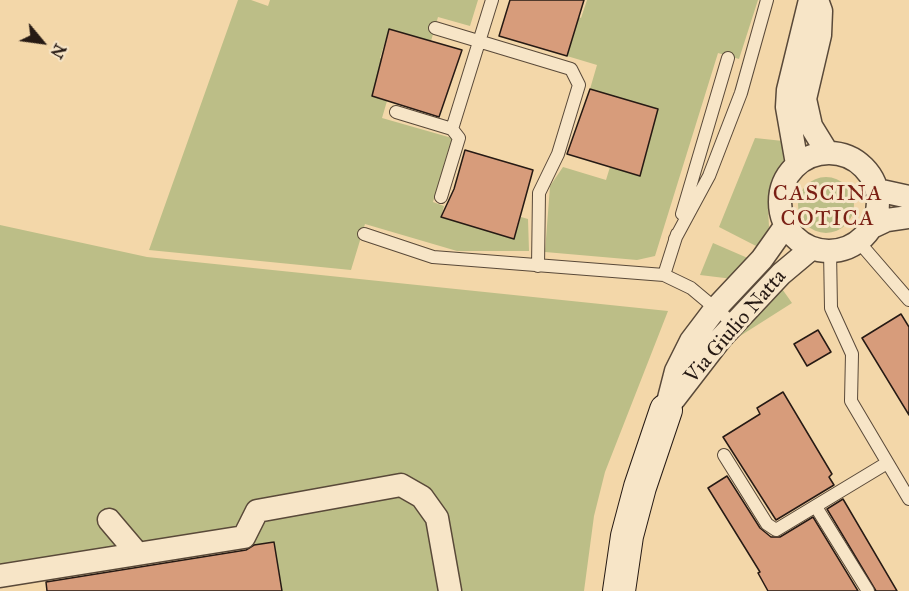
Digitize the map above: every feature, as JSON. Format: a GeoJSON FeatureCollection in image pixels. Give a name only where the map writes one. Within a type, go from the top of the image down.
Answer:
{"type":"FeatureCollection","features":[{"type":"Feature","properties":{"kind":"street"},"geometry":{"type":"LineString","coordinates":[[797,164],[787,107],[788,90],[810,0]]}},
{"type":"Feature","properties":{"kind":"street"},"geometry":{"type":"LineString","coordinates":[[818,0],[821,11],[820,35],[805,99],[811,126],[827,152]]}},
{"type":"Feature","properties":{"kind":"street"},"geometry":{"type":"LineString","coordinates":[[821,249],[801,243],[786,225],[780,208],[780,195],[785,178],[797,164],[811,156],[827,152],[844,155],[859,162],[870,175],[877,190],[877,211],[864,235]]}},
{"type":"Feature","properties":{"kind":"street"},"geometry":{"type":"LineString","coordinates":[[877,190],[909,197]]}},
{"type":"Feature","properties":{"kind":"street","name":"Via Giulio Natta"},"geometry":{"type":"LineString","coordinates":[[666,410],[734,324],[781,274],[821,249],[842,249],[887,220],[909,217]]}},
{"type":"Feature","properties":{"kind":"street","name":"Via Giulio Natta"},"geometry":{"type":"LineString","coordinates":[[619,591],[627,536],[676,371],[691,341],[716,308],[762,259],[786,225]]}},
{"type":"Feature","properties":{"kind":"street"},"geometry":{"type":"LineString","coordinates":[[0,576],[244,537],[257,512],[401,485],[422,496],[437,518],[450,591]]}},
{"type":"Feature","properties":{"kind":"street"},"geometry":{"type":"LineString","coordinates":[[109,519],[136,553]]}},
{"type":"Feature","properties":{"kind":"lane"},"geometry":{"type":"LineString","coordinates":[[452,129],[492,0]]}},
{"type":"Feature","properties":{"kind":"lane"},"geometry":{"type":"LineString","coordinates":[[675,239],[709,176],[741,93],[767,0]]}},
{"type":"Feature","properties":{"kind":"lane"},"geometry":{"type":"LineString","coordinates":[[435,28],[571,69],[579,85],[558,154],[539,193],[538,266]]}},
{"type":"Feature","properties":{"kind":"lane"},"geometry":{"type":"LineString","coordinates":[[664,275],[728,58]]}},
{"type":"Feature","properties":{"kind":"lane"},"geometry":{"type":"LineString","coordinates":[[396,112],[452,129],[459,138],[441,197]]}},
{"type":"Feature","properties":{"kind":"lane"},"geometry":{"type":"LineString","coordinates":[[364,234],[433,257],[664,275],[691,288],[734,324]]}},
{"type":"Feature","properties":{"kind":"lane"},"geometry":{"type":"LineString","coordinates":[[864,235],[909,300]]}},
{"type":"Feature","properties":{"kind":"lane"},"geometry":{"type":"LineString","coordinates":[[821,249],[831,308],[852,354],[851,401],[909,500]]}},
{"type":"Feature","properties":{"kind":"lane"},"geometry":{"type":"LineString","coordinates":[[724,455],[771,528],[781,528],[887,464]]}},
{"type":"Feature","properties":{"kind":"lane"},"geometry":{"type":"LineString","coordinates":[[816,507],[868,591]]}},
{"type":"Feature","properties":{"kind":"green space"},"geometry":{"type":"Polygon","coordinates":[[[238,0],[251,0],[268,6],[270,0],[478,0],[470,26],[438,17],[431,41],[389,29],[380,58],[390,62],[380,67],[372,96],[387,101],[382,118],[452,138],[433,202],[444,206],[441,217],[514,239],[521,217],[528,219],[529,251],[457,251],[365,224],[351,270],[149,250],[238,0]]]}},
{"type":"Feature","properties":{"kind":"green space"},"geometry":{"type":"Polygon","coordinates":[[[587,0],[758,0],[739,59],[718,53],[655,256],[637,260],[545,252],[550,186],[563,167],[606,180],[610,167],[640,176],[648,148],[640,145],[590,89],[597,65],[567,56],[576,26],[572,15],[581,18],[587,0]]]}},
{"type":"Feature","properties":{"kind":"green space"},"geometry":{"type":"Polygon","coordinates":[[[755,138],[783,141],[784,164],[772,186],[768,207],[769,227],[758,247],[719,227],[755,138]]]}},
{"type":"Feature","properties":{"kind":"green space"},"geometry":{"type":"Polygon","coordinates":[[[820,177],[832,177],[842,181],[850,189],[854,205],[850,221],[842,229],[832,233],[820,233],[810,229],[802,221],[798,211],[798,199],[802,189],[810,181],[820,177]]]}},
{"type":"Feature","properties":{"kind":"green space"},"geometry":{"type":"Polygon","coordinates":[[[0,225],[147,257],[668,311],[605,472],[594,516],[584,591],[282,591],[274,542],[0,588],[0,225]]]}},
{"type":"Feature","properties":{"kind":"green space"},"geometry":{"type":"Polygon","coordinates":[[[713,243],[750,259],[733,279],[700,275],[713,243]]]}},
{"type":"Feature","properties":{"kind":"green space"},"geometry":{"type":"Polygon","coordinates":[[[780,286],[792,303],[729,343],[780,286]]]}},
{"type":"Feature","properties":{"kind":"building"},"geometry":{"type":"Polygon","coordinates":[[[510,0],[584,0],[567,56],[499,36],[510,0]]]}},
{"type":"Feature","properties":{"kind":"building"},"geometry":{"type":"Polygon","coordinates":[[[389,29],[462,50],[439,117],[372,96],[389,29]]]}},
{"type":"Feature","properties":{"kind":"building"},"geometry":{"type":"Polygon","coordinates":[[[590,89],[658,109],[640,176],[567,154],[590,89]]]}},
{"type":"Feature","properties":{"kind":"building"},"geometry":{"type":"Polygon","coordinates":[[[465,150],[533,170],[514,239],[441,217],[454,189],[465,150]]]}},
{"type":"Feature","properties":{"kind":"building"},"geometry":{"type":"Polygon","coordinates":[[[901,314],[909,327],[909,415],[862,338],[901,314]]]}},
{"type":"Feature","properties":{"kind":"building"},"geometry":{"type":"Polygon","coordinates":[[[818,330],[831,352],[807,366],[794,344],[818,330]]]}},
{"type":"Feature","properties":{"kind":"building"},"geometry":{"type":"Polygon","coordinates":[[[783,392],[832,474],[829,477],[834,485],[776,520],[723,437],[760,414],[757,408],[783,392]]]}},
{"type":"Feature","properties":{"kind":"building"},"geometry":{"type":"Polygon","coordinates":[[[727,476],[760,528],[771,537],[780,537],[813,517],[858,591],[768,591],[758,573],[760,572],[708,488],[727,476]]]}},
{"type":"Feature","properties":{"kind":"building"},"geometry":{"type":"Polygon","coordinates":[[[843,499],[897,591],[876,591],[827,509],[843,499]]]}},
{"type":"Feature","properties":{"kind":"building"},"geometry":{"type":"Polygon","coordinates":[[[274,542],[282,591],[47,591],[46,582],[246,550],[254,545],[274,542]]]}},
{"type":"Feature","properties":{"kind":"district","name":"CASCINA COTICA"},"geometry":{"type":"Point","coordinates":[828,208]}}]}
